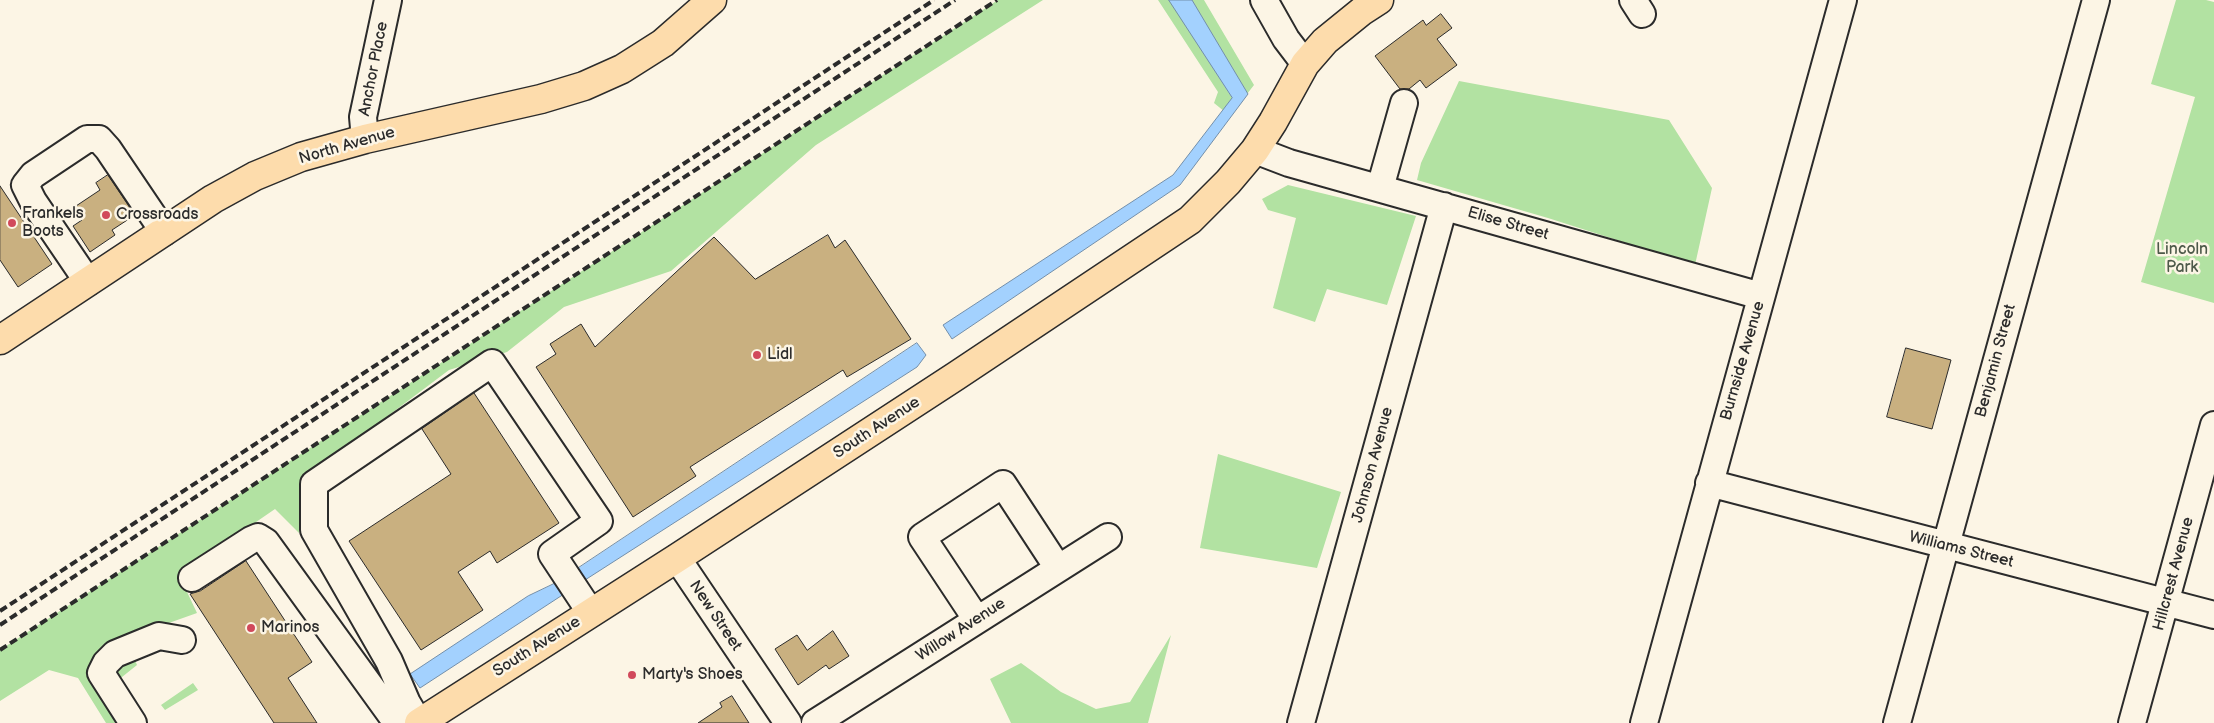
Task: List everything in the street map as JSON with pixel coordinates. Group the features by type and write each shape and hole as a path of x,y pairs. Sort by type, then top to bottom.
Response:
{"main road":[{"name":"North Avenue","path":"2,334 88,282 214,199 255,176 301,157 365,139 542,99 584,86 622,69 663,42 712,0"},
{"name":"South Avenue","path":"419,723 956,376 1190,220 1228,182 1255,150 1273,122 1298,75 1326,41 1362,11 1379,0"}],"street":[{"name":"Anchor Place","path":"365,139 363,117 388,0"},
{"path":"1264,0 1286,39 1298,75"},
{"name":"Burnside Avenue","path":"1644,723 1843,0"},
{"name":"Benjamin Street","path":"1897,723 2096,0"},
{"path":"1380,188 1404,104"},
{"path":"88,282 33,201 25,185 33,175 87,139 99,140 108,149 164,232"},
{"name":"Elise Street","path":"1255,150 1290,163 1761,296"},
{"name":"Johnson Avenue","path":"1302,723 1444,206"},
{"path":"419,723 407,703 389,661 314,530 314,484 492,363 599,521 552,554 591,613"},
{"name":"Hillcrest Avenue","path":"2132,723 2214,425"},
{"name":"Williams Street","path":"1709,483 2214,615"},
{"path":"977,620 922,537 1003,484 1058,568"},
{"name":"Willow Avenue","path":"815,723 1108,536"},
{"path":"192,578 251,540 258,537 266,542 397,723"},
{"name":"New Street","path":"676,558 788,723"},
{"path":"133,723 101,673 106,663 115,654 159,636 182,640"}],"green space":[{"path":"998,0 1043,0 816,145 671,271 564,307 507,352 449,370 304,479 299,533 275,509 179,575 197,613 166,624 95,656 133,723 106,723 78,678 49,670 0,701 0,650"},
{"path":"1158,0 1204,0 1254,85 1230,116 1214,103 1218,92"},
{"name":"Lincoln Park","path":"2176,0 2206,0 2214,2 2214,303 2141,282 2195,97 2151,84"},
{"path":"1459,81 1669,120 1712,188 1695,265 1548,218 1417,180 1421,163"},
{"path":"1288,185 1416,216 1387,305 1327,289 1315,322 1273,308 1296,218 1268,210 1262,199"},
{"path":"1218,454 1341,492 1317,568 1200,548"},
{"path":"1171,635 1148,723 1011,723 990,679 1021,663 1061,692 1096,709 1130,702"},
{"path":"131,651 137,665 112,685 106,666"},
{"path":"193,683 198,690 165,710 161,705"}],"water":[{"path":"1169,0 1192,0 1248,94 1180,185 952,339 943,325 1173,175 1232,98"},
{"path":"917,343 926,355 917,367 585,580 577,569"},
{"path":"556,583 564,594 420,688 410,674 528,596"}],"building":[{"path":"1441,14 1452,28 1437,39 1457,65 1426,88 1420,80 1409,89 1400,89 1375,56 1423,20 1426,25"},
{"name":"Crossroads","path":"108,175 135,215 112,230 115,235 90,252 73,226 82,220 73,208 100,190 96,183"},
{"name":"Frankels Boots","path":"0,186 52,264 18,287 0,260"},
{"name":"Lidl","path":"828,235 835,248 845,240 911,339 847,377 843,370 690,467 696,476 633,517 536,367 556,354 550,344 581,324 595,347 714,237 755,279"},
{"path":"1906,348 1951,360 1932,429 1887,417"},
{"path":"474,393 559,523 497,563 490,551 458,572 483,610 421,650 349,541 451,474 422,429"},
{"name":"Marinos","path":"246,561 312,662 288,678 317,723 274,723 190,594 200,591"},
{"path":"833,631 849,656 829,669 826,665 798,685 775,649 797,635 807,650"},
{"path":"732,696 749,723 698,723 722,707 720,703"}],"railway":[{"path":"0,611 934,0"},
{"path":"0,625 955,0"},
{"path":"0,650 997,0"}],"place":[{"name":"Crossroads","path":"106,215"},
{"name":"Frankels Boots","path":"12,223"},
{"name":"Lidl","path":"757,355"},
{"name":"Marinos","path":"251,628"},
{"name":"Marty's Shoes","path":"632,675"}]}
